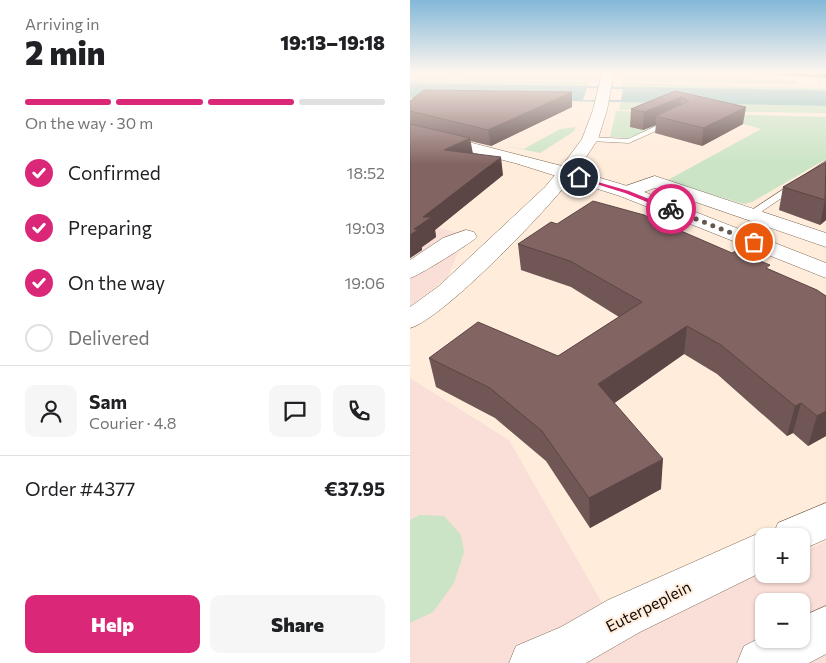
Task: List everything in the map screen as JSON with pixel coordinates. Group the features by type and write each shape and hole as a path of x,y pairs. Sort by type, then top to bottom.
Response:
{"street":[{"path":"410,320 448,291 552,191 590,139 600,103"},
{"path":"410,132 521,159 627,192 826,271"},
{"path":"627,192 655,182 826,240"},
{"path":"410,271 451,243 466,237"},
{"path":"809,528 826,520"},
{"name":"Euterpeplein","path":"533,663 581,653 624,616 755,554"},
{"path":"761,663 826,629"}],"lane":[{"path":"590,139 629,141 682,118"},
{"path":"751,214 826,164"}],"shaded area":[{"path":"410,222 466,234 447,278 410,306"},
{"path":"410,378 509,440 622,638 755,575 755,583 810,583 810,549 826,541 826,663 410,663"}],"green space":[{"path":"621,103 826,106 826,113 619,110"},
{"path":"616,111 826,117 826,159 752,202 744,204 666,181 761,129 719,117 657,126 630,138 610,137"},
{"path":"576,127 573,132 540,153 505,146 524,149 560,129"},
{"path":"420,515 444,516 461,535 464,552 454,583 433,612 410,623 410,520"}],"water":[{"path":"667,103 826,103 826,106"}],"building":[{"path":"410,103 548,103 488,130 410,111"},
{"path":"646,103 666,103 644,112 631,109"},
{"path":"685,103 728,103 746,107 703,128 656,116"},
{"path":"410,124 470,138 444,150 501,157 423,217 432,217 414,229 418,230 410,235"},
{"path":"826,162 825,200 783,187"},
{"path":"593,201 644,215 732,253 736,251 770,265 766,268 817,290 826,296 826,411 817,416 801,403 795,406 721,345 687,326 598,384 663,459 589,498 542,431 490,388 429,358 478,322 558,356 642,302 570,261 518,244 551,222 557,224"}],"way so far":[{"path":"671,209 754,242"}],"route":[{"path":"579,177 627,192 671,209"}]}
